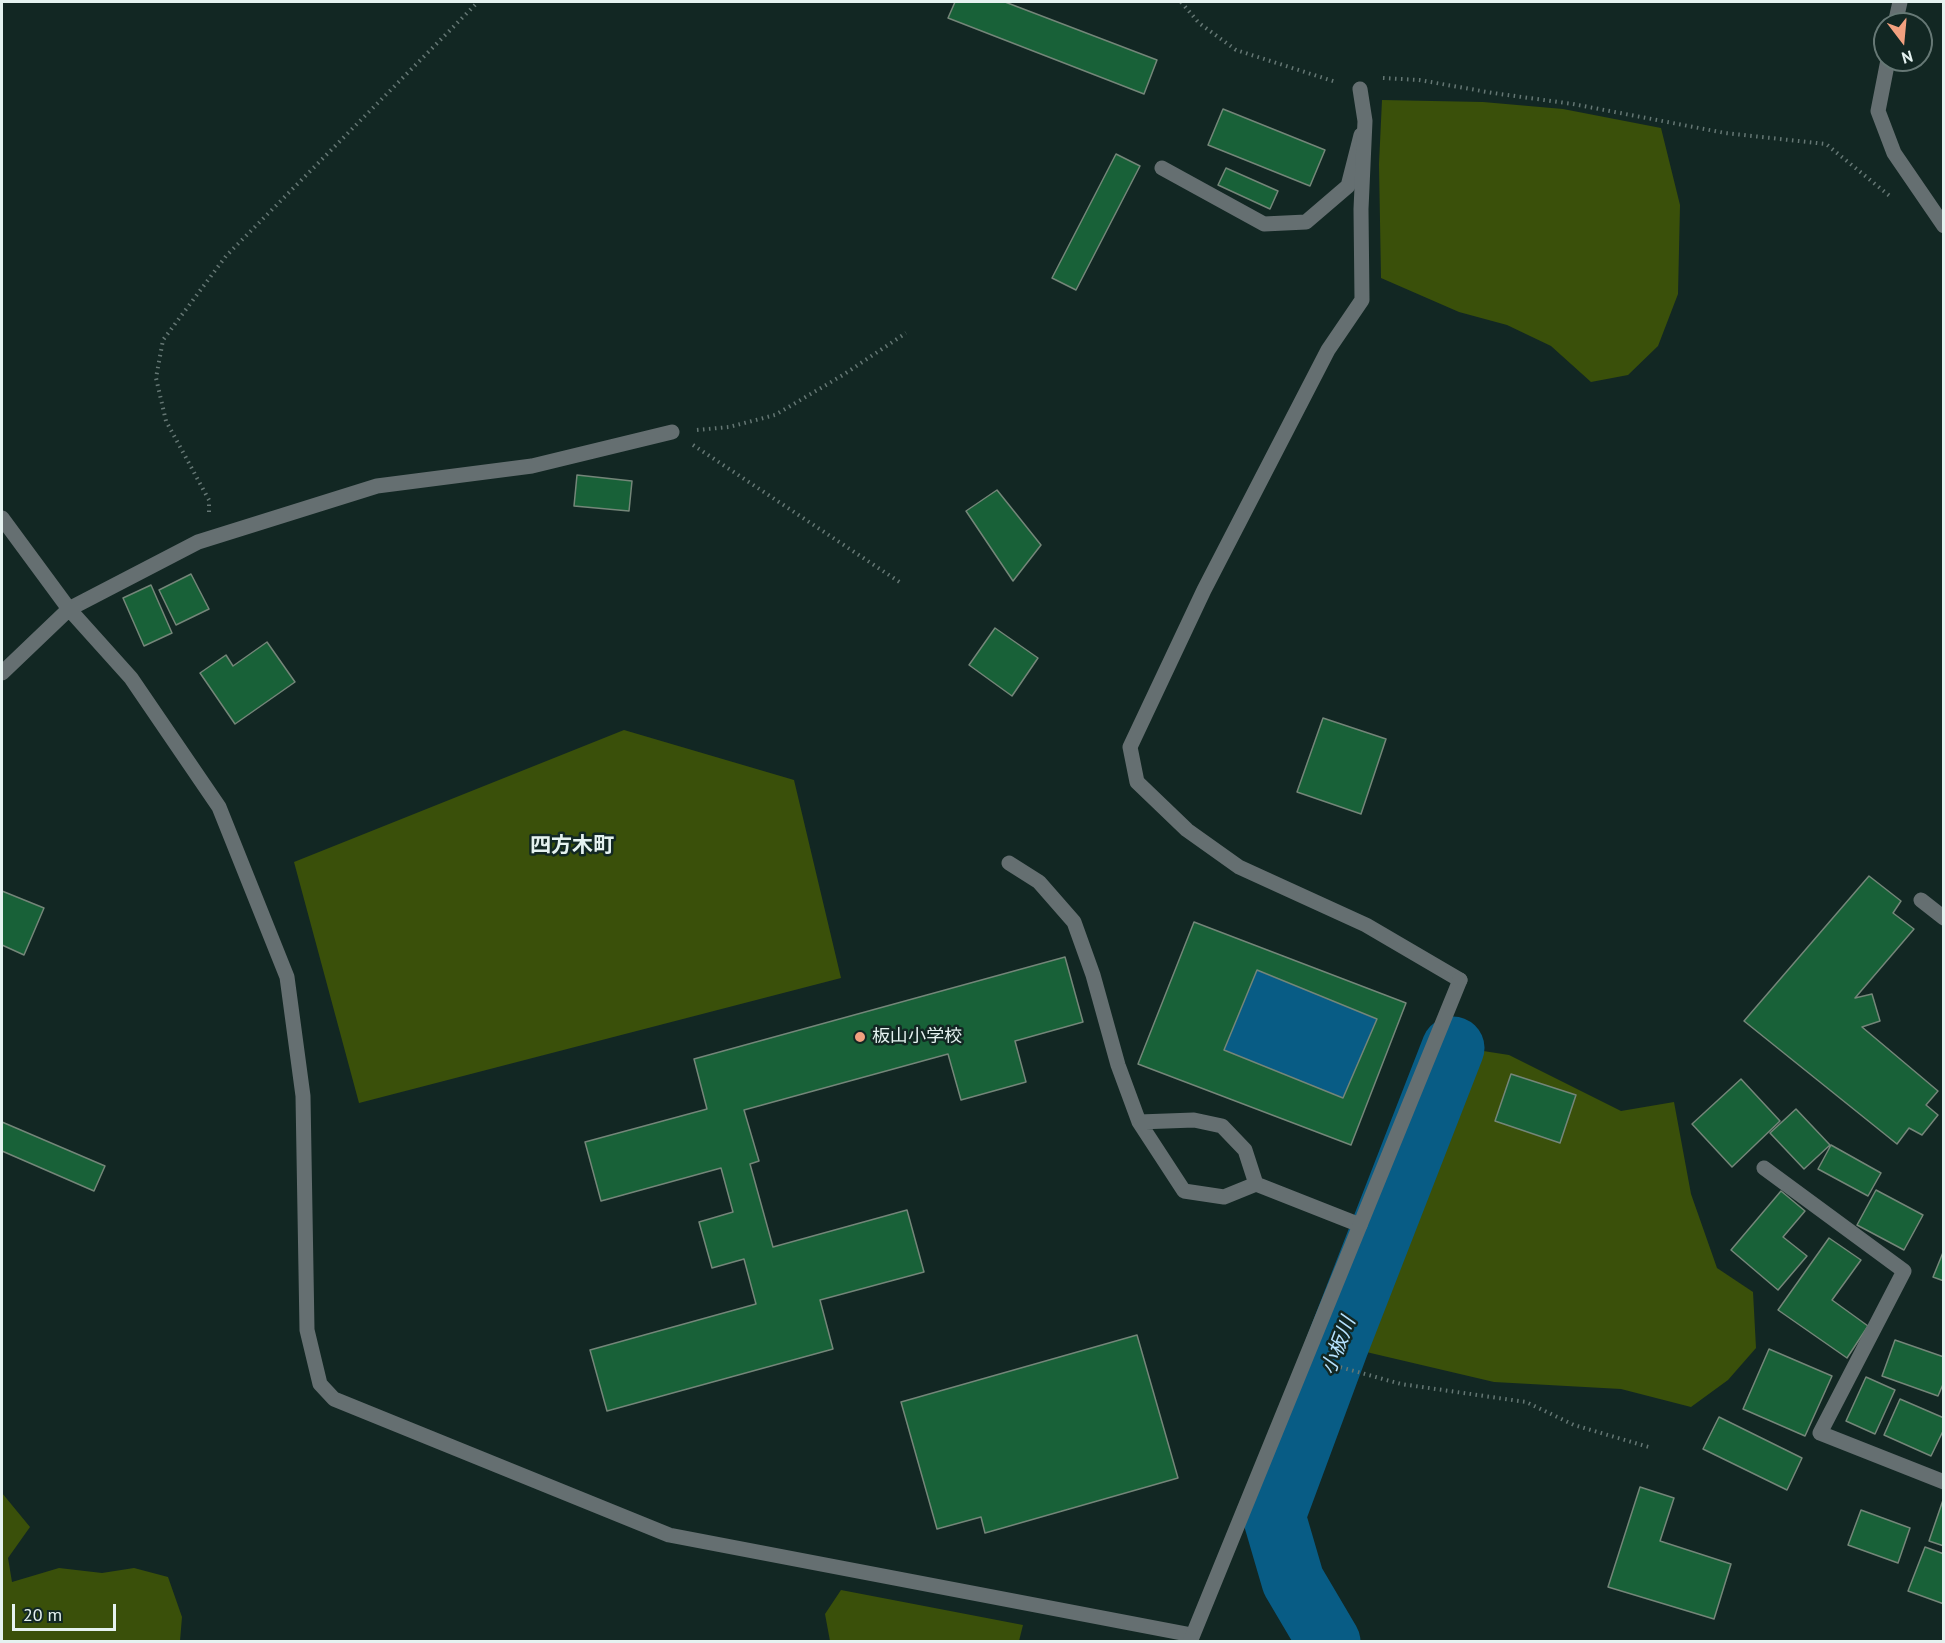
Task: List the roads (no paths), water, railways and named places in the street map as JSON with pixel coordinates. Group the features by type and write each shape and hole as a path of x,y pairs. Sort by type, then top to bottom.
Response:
{"street":[{"path":"1886,72 1878,111 1894,153 1944,226"},
{"path":"2,518 69,609 131,678 219,807 287,977 303,1096 307,1330 320,1384 334,1400 669,1535 1191,1638 1460,980 1366,925 1239,867 1186,830 1137,782 1131,747 1204,590 1317,371 1328,350 1362,300 1361,209 1365,121 1360,89"},
{"path":"1162,168 1264,224 1306,222 1348,186 1365,121"},
{"path":"2,673 69,609 198,542 377,486 532,466 672,432"},
{"path":"1009,863 1039,882 1074,922 1093,975 1118,1065 1139,1122 1184,1191 1224,1197 1256,1184 1360,1225"},
{"path":"1921,900 1944,918"},
{"path":"1139,1122 1194,1120 1222,1126 1245,1150 1256,1184"},
{"path":"1764,1168 1904,1271 1820,1433 1944,1482"}],"water":[{"path":"1257,970 1377,1019 1343,1098 1224,1050"}],"waterway":[{"name":"小板川","path":"1329,1642 1293,1581 1274,1516 1337,1346 1453,1048"}],"place":[{"name":"板山小学校","path":"860,1037"}],"district":[{"name":"四方木町","path":"572,846"}]}
